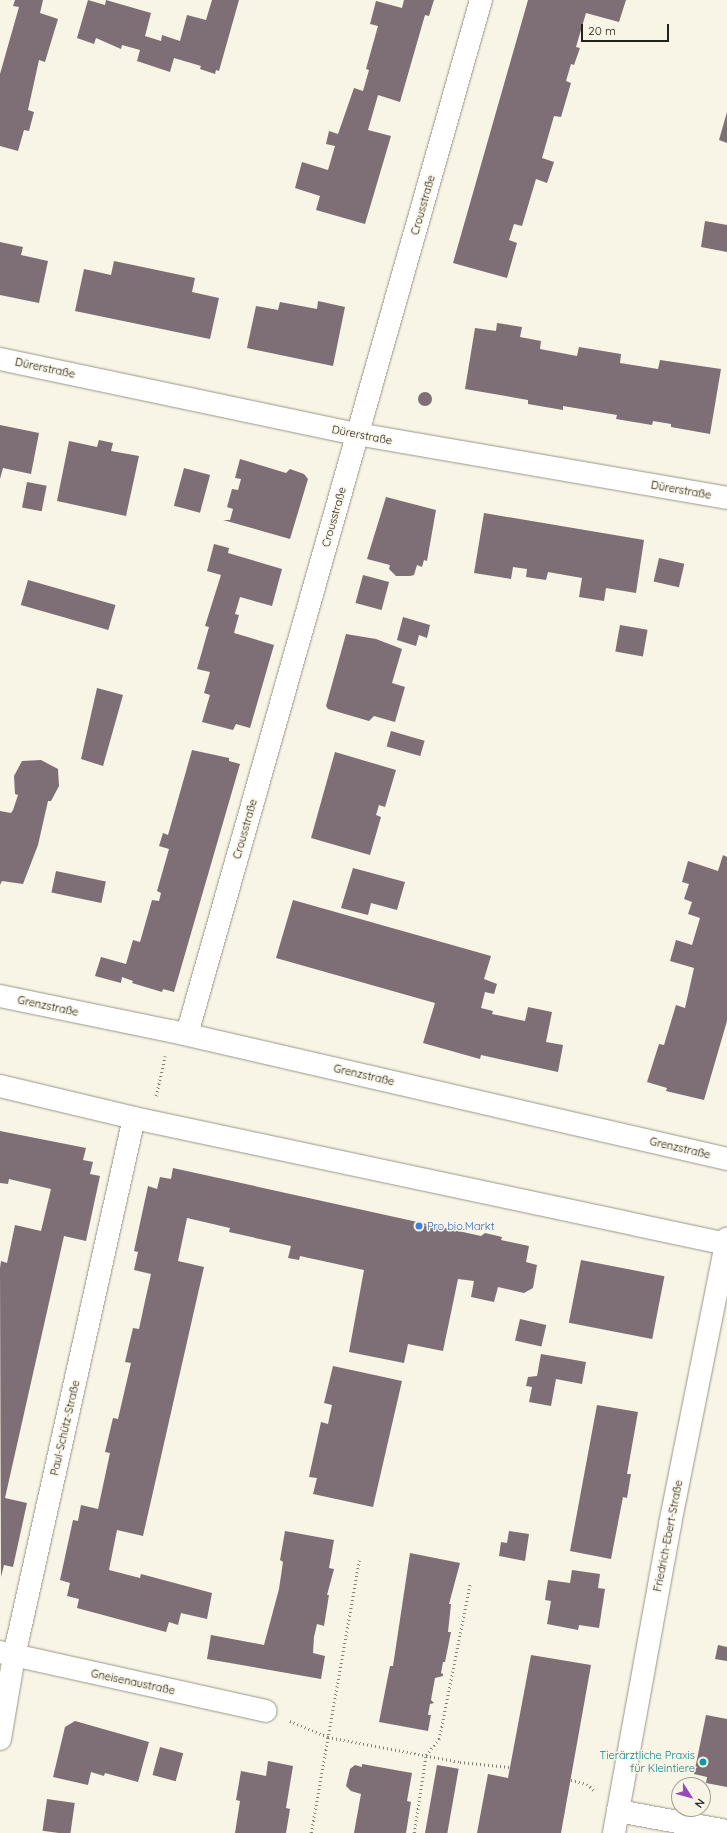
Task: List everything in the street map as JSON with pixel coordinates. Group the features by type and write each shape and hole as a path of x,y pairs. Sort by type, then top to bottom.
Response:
{"street":[{"name":"Crousstraße","path":"179,1033 357,434 481,0"},
{"name":"Dürerstraße","path":"0,358 357,434 727,498"},
{"name":"Grenzstraße","path":"0,996 179,1033 727,1159"},
{"path":"0,1086 134,1118 727,1242"},
{"name":"Paul-Schütz-Straße","path":"0,1739 7,1654 134,1118"},
{"name":"Friedrich-Ebert-Straße","path":"614,1833 669,1532 727,1242"},
{"name":"Gneisenaustraße","path":"7,1654 266,1711"},
{"path":"618,1811 727,1831"}],"path":[{"path":"134,1118 154,1103 179,1033"},
{"path":"311,1833 359,1560"},
{"path":"414,1833 426,1755 439,1739 470,1584"},
{"path":"266,1711 328,1737 460,1762 510,1768"}],"building":[{"path":"15,0 43,0 40,13 58,19 45,62 39,60 28,110 34,112 29,131 24,130 18,151 0,146 0,74 19,7 13,6"},
{"path":"88,0 105,5 106,0 151,13 145,36 161,41 162,35 180,41 187,15 206,20 212,0 239,0 219,71 216,70 215,74 200,69 201,66 174,58 170,72 137,61 140,50 122,45 121,49 96,38 94,44 77,38"},
{"path":"404,0 434,0 429,16 425,15 400,102 378,95 368,130 391,136 365,224 316,210 320,196 295,188 302,162 328,170 335,146 326,144 329,131 338,134 354,88 363,91 369,70 366,69 378,26 370,24 376,1 402,8"},
{"path":"528,0 626,0 619,22 586,13 576,47 580,48 574,65 571,64 566,81 571,83 561,117 554,116 542,158 554,162 547,183 536,179 522,226 514,224 509,240 517,243 507,278 453,263"},
{"path":"727,112 727,143 719,140"},
{"path":"705,221 727,225 727,252 701,247"},
{"path":"0,242 23,247 21,255 48,261 39,303 0,295"},
{"path":"114,261 195,278 192,292 219,298 210,339 75,311 84,269 111,275"},
{"path":"318,301 345,307 333,366 247,348 256,306 278,310 280,302 317,309"},
{"path":"497,323 522,327 520,337 541,341 540,349 577,356 579,347 621,354 620,363 658,369 660,360 721,369 710,434 671,427 671,424 653,421 652,425 616,419 617,415 563,406 563,410 528,404 528,400 465,389 475,328 496,331"},
{"path":"422,392 428,392 432,396 432,402 428,406 422,406 418,402 418,396"},
{"path":"0,425 39,433 31,474 3,468 0,479"},
{"path":"99,440 113,443 111,451 139,456 126,516 57,501 69,441 97,447"},
{"path":"240,459 286,473 290,469 304,474 308,479 290,539 223,520 230,520 233,509 227,507 232,489 238,490 241,479 235,478"},
{"path":"184,468 210,475 200,513 174,506"},
{"path":"27,482 47,486 42,511 22,508"},
{"path":"386,497 436,510 427,561 424,560 422,567 417,565 414,575 396,576 389,569 390,565 367,559"},
{"path":"484,513 644,540 636,593 606,588 604,601 579,597 582,578 548,572 546,580 526,577 527,569 513,567 511,579 474,573"},
{"path":"214,544 229,548 228,553 282,569 272,606 240,597 235,614 239,615 234,633 274,645 250,728 236,724 233,730 202,722 210,695 204,693 210,672 197,669 209,627 205,626 221,575 207,571"},
{"path":"659,558 684,564 679,587 654,581"},
{"path":"363,575 389,582 382,610 355,603"},
{"path":"28,580 115,605 108,630 21,605"},
{"path":"403,617 430,625 427,638 419,635 416,646 397,640"},
{"path":"620,625 648,630 643,656 615,652"},
{"path":"346,634 376,639 402,649 392,683 405,687 395,722 374,716 369,721 328,709 326,706"},
{"path":"97,688 123,695 103,766 81,759"},
{"path":"391,731 425,741 420,756 387,746"},
{"path":"192,750 229,758 229,761 240,764 174,992 163,989 162,992 132,983 133,981 122,977 121,983 95,976 101,957 126,964 133,940 140,942 152,900 159,901 161,893 157,891 169,849 159,846 163,833 168,835"},
{"path":"335,752 396,770 385,807 379,805 376,815 381,817 370,855 311,838"},
{"path":"41,760 58,769 59,786 51,801 48,801 38,845 23,884 2,881 0,885 0,811 11,813 13,810 18,795 15,794 14,776 22,761"},
{"path":"723,855 727,857 727,1021 704,1100 666,1091 667,1088 647,1082 659,1044 664,1045 676,1005 685,1008 694,968 670,961 676,940 692,945 700,918 688,914 692,902 684,899 689,884 682,882 688,861 718,871"},
{"path":"353,868 405,882 397,910 371,903 368,915 341,908"},
{"path":"56,871 106,882 101,903 51,893"},
{"path":"293,900 491,956 484,979 497,984 494,994 485,992 481,1008 493,1011 492,1014 525,1021 528,1007 552,1012 546,1042 563,1045 558,1072 481,1055 480,1059 423,1043 435,1003 276,958"},
{"path":"0,1131 86,1148 83,1160 93,1162 90,1174 100,1176 86,1241 64,1236 5,1498 27,1503 13,1567 4,1565 1,1577 0,1268 1,1261 7,1263 15,1225 41,1231 51,1189 9,1179 8,1184 0,1183"},
{"path":"173,1168 481,1236 485,1233 502,1237 501,1240 529,1246 526,1262 537,1265 533,1288 524,1293 498,1287 494,1302 471,1297 474,1281 458,1279 443,1351 408,1344 404,1363 349,1352 364,1270 300,1256 299,1260 288,1258 291,1246 229,1232 230,1228 187,1218 178,1261 204,1267 143,1536 117,1530 109,1570 140,1578 141,1574 212,1593 207,1619 181,1613 178,1625 169,1622 166,1632 77,1608 79,1599 67,1596 70,1583 60,1580 73,1520 78,1521 81,1505 98,1509 110,1453 105,1452 113,1418 118,1419 131,1363 125,1362 133,1328 139,1329 151,1274 134,1270 138,1252 134,1251 148,1186 157,1189 160,1177 171,1179"},
{"path":"581,1260 664,1276 652,1339 569,1323"},
{"path":"520,1319 546,1325 541,1347 515,1340"},
{"path":"541,1354 586,1362 582,1384 556,1379 551,1406 529,1402 532,1387 526,1386 528,1377 537,1376"},
{"path":"333,1366 402,1381 373,1507 313,1494 317,1478 309,1477 321,1422 328,1424 332,1405 324,1403"},
{"path":"597,1405 638,1412 627,1474 631,1474 627,1498 623,1497 611,1559 570,1551"},
{"path":"285,1531 334,1540 329,1568 334,1569 327,1595 329,1595 324,1626 317,1624 314,1637 313,1653 325,1656 321,1679 207,1659 211,1635 264,1645 279,1589 283,1562 280,1560"},
{"path":"509,1531 529,1534 525,1561 499,1556 501,1542 507,1543"},
{"path":"410,1553 460,1563 449,1604 451,1604 448,1632 451,1632 445,1662 443,1662 441,1673 443,1676 435,1678 431,1700 434,1703 430,1704 428,1715 431,1715 428,1731 379,1722 390,1666 393,1666"},
{"path":"572,1570 600,1574 598,1588 605,1589 599,1628 579,1625 578,1630 547,1624 551,1601 545,1600 548,1580 570,1583"},
{"path":"718,1645 727,1647 727,1661 715,1659"},
{"path":"531,1655 591,1665 561,1833 477,1833 488,1774 508,1778"},
{"path":"706,1715 727,1719 727,1787 711,1784 711,1777 694,1774"},
{"path":"75,1721 149,1742 138,1782 105,1773 104,1776 91,1772 88,1785 53,1777 65,1727"},
{"path":"160,1747 183,1753 176,1781 152,1775"},
{"path":"268,1761 293,1766 286,1808 290,1809 286,1833 235,1833 240,1801 236,1800 241,1771 266,1776"},
{"path":"362,1764 412,1773 407,1801 411,1802 406,1833 354,1833 361,1794 351,1791 346,1786 350,1769 355,1765 362,1767"},
{"path":"437,1765 459,1769 447,1833 425,1833"},
{"path":"47,1799 75,1803 70,1833 43,1831"}],"place":[{"name":"Pro bio.Markt","path":"419,1226"},
{"name":"Tierärztliche Praxis für Kleintiere","path":"703,1762"}]}
